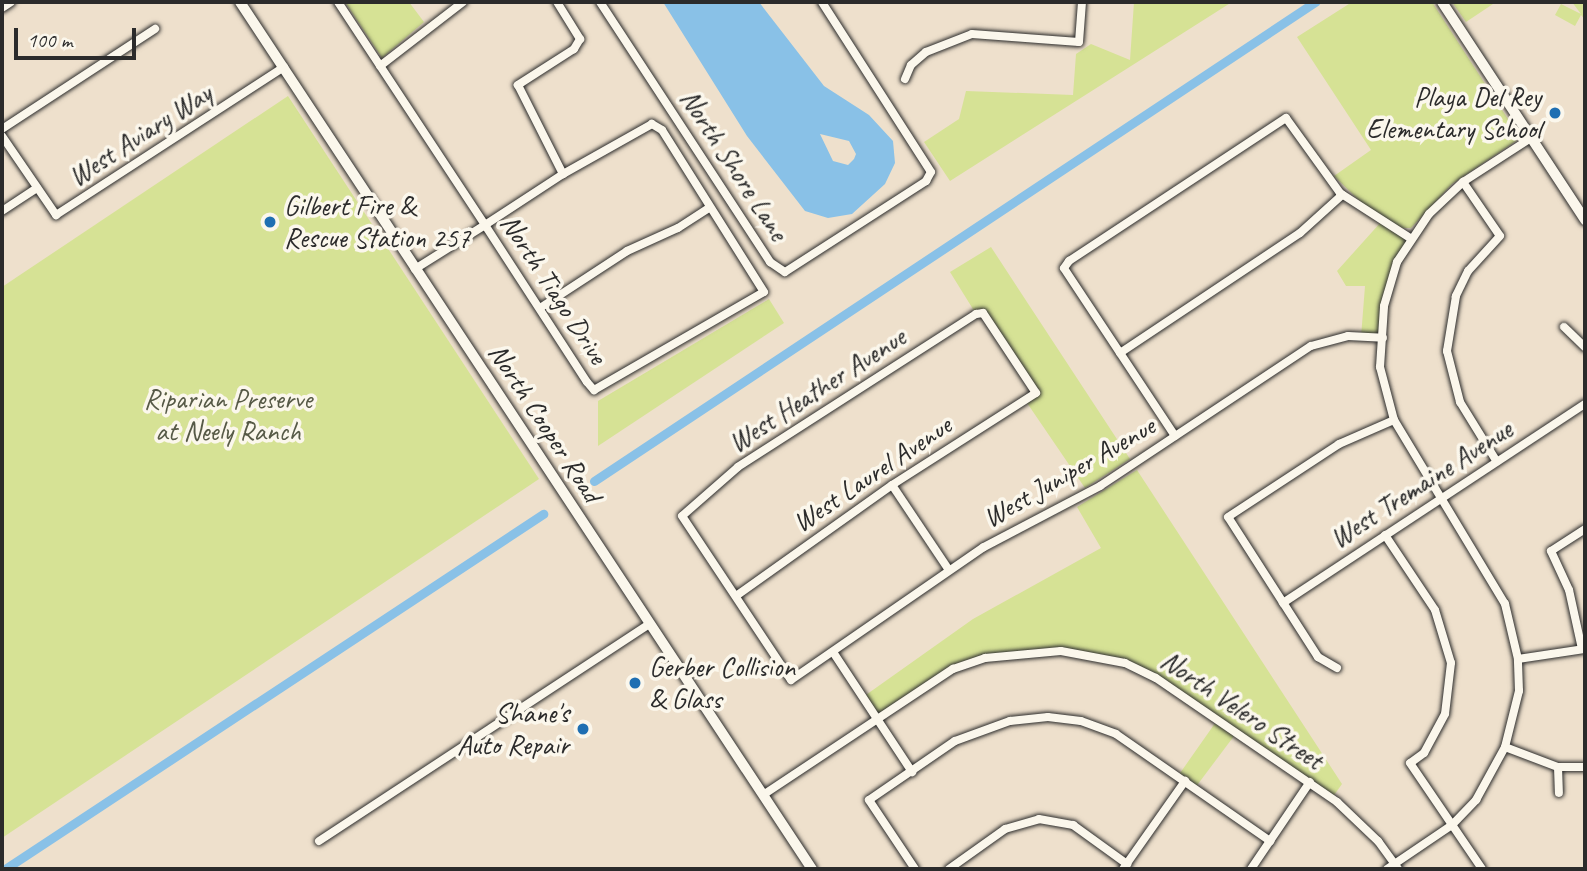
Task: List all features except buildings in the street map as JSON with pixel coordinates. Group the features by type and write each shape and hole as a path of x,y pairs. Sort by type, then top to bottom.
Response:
{"main road":[{"name":"North Cooper Road","path":"240,2 812,869"},
{"path":"1442,2 1585,220"}],"street":[{"path":"2,8 11,2"},
{"name":"North Tiago Drive","path":"338,2 594,390 764,292 710,207"},
{"path":"380,66 463,2"},
{"path":"557,2 580,39 574,49 517,85 563,174"},
{"name":"North Shore Lane","path":"600,2 775,268 785,272 926,181 930,167 822,2"},
{"path":"905,79 911,65 926,52 972,34 1079,42 1082,2"},
{"path":"2,129 155,29"},
{"name":"West Aviary Way","path":"2,211 37,188 56,215 284,68"},
{"path":"1175,436 1064,268 1286,118 1342,195 1410,238"},
{"path":"415,269 563,174 652,124 662,130 710,207 678,228 627,251 540,308"},
{"path":"2,135 37,188"},
{"path":"1393,867 1452,825 1476,800 1505,747 1518,691 1518,659 1505,604 1394,420 1380,367 1389,285 1410,238 1463,182 1531,138"},
{"path":"1463,182 1500,236 1484,250 1462,284 1448,327 1447,351 1460,402 1497,463"},
{"path":"1120,353 1308,227 1342,195"},
{"name":"West Heather Avenue","path":"736,596 682,516 738,467 984,313 1036,393"},
{"path":"1564,327 1585,347"},
{"name":"West Juniper Avenue","path":"736,596 791,680 949,570 1091,492 1322,340 1383,338"},
{"name":"West Laurel Avenue","path":"736,596 892,485 1036,393"},
{"name":"West Tremaine Avenue","path":"1283,603 1585,404"},
{"path":"1337,668 1318,656 1228,517 1339,444 1394,420"},
{"path":"892,485 949,570"},
{"path":"1518,659 1583,649 1569,590 1551,551 1585,529"},
{"path":"1385,535 1435,610 1451,663 1445,714 1424,753 1410,764 1482,869"},
{"path":"319,841 649,624"},
{"path":"833,652 912,772"},
{"name":"North Velero Street","path":"763,795 925,685 985,658 1029,652 1094,655 1156,678 1310,782 1358,819 1393,867"},
{"path":"915,869 869,800 955,741 984,728 1048,717 1081,721 1116,734 1270,841"},
{"path":"1505,747 1558,767 1585,767"},
{"path":"1558,767 1559,793"},
{"path":"949,869 1005,829 1039,819 1073,825 1125,867 1185,781"},
{"path":"1251,869 1310,782"}],"green space":[{"path":"345,2 409,2 424,22 382,58"},
{"path":"1134,2 1232,2 950,181 924,142 959,119 966,91 1073,95 1076,54 1091,44 1130,60"},
{"path":"1352,2 1432,2 1517,133 1516,141 1452,184 1411,228 1401,228 1366,207 1334,176 1371,150 1297,37"},
{"path":"1452,2 1496,2 1466,22"},
{"path":"1572,2 1585,2 1585,20 1581,15 1575,26 1555,15 1561,4 1581,14"},
{"name":"Riparian Preserve at Neely Ranch","path":"288,96 539,479 2,838 2,287"},
{"path":"1381,222 1410,238 1384,306 1383,338 1361,337 1365,286 1346,286 1337,271"},
{"path":"991,247 1130,459 1085,488 1025,400 1035,393 984,313 976,314 950,272"},
{"path":"769,299 784,323 598,446 598,401"},
{"path":"1137,470 1342,784 1332,798 1237,732 1195,788 1178,776 1218,719 1125,663 1061,651 987,657 953,670 877,718 863,697 973,619 1101,548 1077,507"}],"water":[{"path":"663,2 759,2 824,86 869,115 893,141 895,163 885,184 852,214 828,218 805,211 747,136","holes":["820,134 849,141 856,154 848,165 833,161"]}],"waterway":[{"path":"594,481 1315,2"},
{"path":"5,869 543,514"}],"place":[{"name":"Playa Del Rey Elementary School","path":"1555,113"},
{"name":"Gilbert Fire & Rescue Station 257","path":"270,222"},
{"name":"Gerber Collision & Glass","path":"635,683"},
{"name":"Shane's Auto Repair","path":"583,729"}]}
